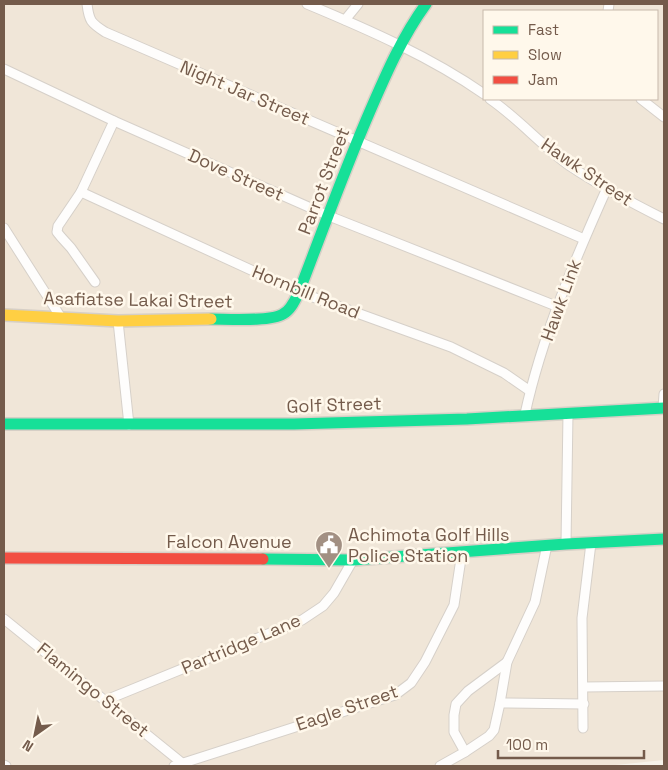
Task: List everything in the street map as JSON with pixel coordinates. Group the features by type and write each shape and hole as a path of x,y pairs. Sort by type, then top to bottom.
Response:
{"street":[{"name":"Night Jar Street","path":"88,4 89,19 94,25 105,32 584,239"},
{"path":"307,4 399,46 464,80 483,93"},
{"path":"345,20 358,4"},
{"name":"Parrot Street","path":"272,318 281,317 286,313 299,292 357,141 407,30 426,4"},
{"name":"Dove Street","path":"4,69 114,121 328,216 556,306"},
{"name":"Hawk Street","path":"491,100 542,144 570,165 606,188 664,219"},
{"path":"642,100 664,117"},
{"path":"95,282 57,232 58,226 81,192 114,121"},
{"name":"Hawk Link","path":"525,414 530,391 556,306 606,188"},
{"name":"Hornbill Road","path":"81,192 299,292 451,347 504,373 530,391"},
{"path":"4,228 60,316"},
{"name":"Asafiatse Lakai Street","path":"4,314 118,320 272,318"},
{"path":"118,320 129,425"},
{"path":"663,408 664,394"},
{"name":"Golf Street","path":"4,424 294,424 467,419 525,414 568,414 663,408"},
{"path":"566,544 568,414"},
{"name":"Falcon Avenue","path":"4,558 353,560 547,545 664,539"},
{"path":"583,728 582,618 591,543"},
{"path":"440,766 490,736 494,730 508,662 535,602 547,545"},
{"name":"Eagle Street","path":"178,764 395,695 410,683 425,662 454,605 462,552"},
{"name":"Partridge Lane","path":"106,700 302,620 323,606 334,593 353,560"},
{"name":"Flamingo Street","path":"4,619 106,700 178,764"},
{"path":"465,752 454,732 456,704 468,691 508,662"},
{"path":"584,687 664,686"},
{"path":"500,703 584,704"}],"shaded area":[{"path":"4,4 664,4 664,760 606,766 4,766"}],"traffic: fast":[{"path":"211,319 248,320 277,317 288,310 293,304 382,83 402,43 426,4"},
{"path":"4,424 294,424 467,419 664,408"},
{"path":"263,559 353,560 566,544 664,539"}],"traffic: slow":[{"path":"4,315 118,321 211,319"}],"traffic: jam":[{"path":"4,558 263,559"}],"place":[{"name":"Achimota Golf Hills Police Station","path":"329,569"}]}
